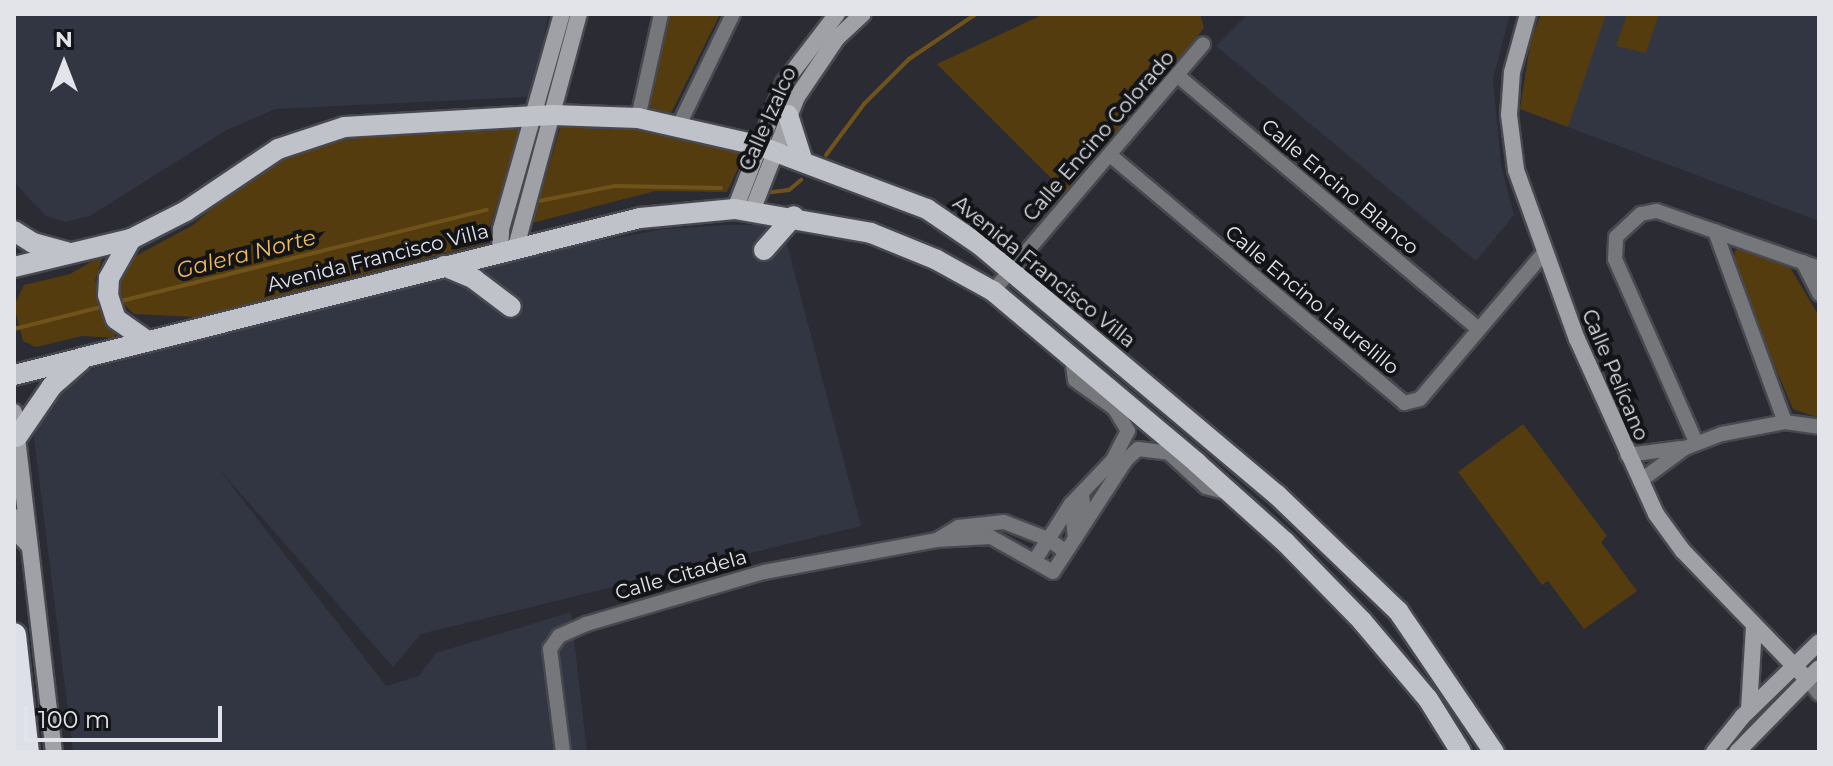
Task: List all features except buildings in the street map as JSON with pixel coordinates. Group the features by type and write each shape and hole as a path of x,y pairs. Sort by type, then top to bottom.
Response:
{"highway":[{"path":"14,635 27,752"}],"main road":[{"path":"508,249 543,116 562,14"},
{"path":"543,116 579,14"},
{"name":"Calle Izalco","path":"744,210 784,83 837,14"},
{"name":"Calle Izalco","path":"765,148 788,115 814,66 863,14"},
{"name":"Calle Pelícano","path":"1528,14 1512,72 1509,115 1516,170 1542,255 1627,455 1683,551 1793,665 1813,673"},
{"path":"788,115 803,162"},
{"name":"Avenida Francisco Villa","path":"14,267 131,239 186,211 253,162 309,136 394,122 543,116 638,118 679,125 765,148 927,209 1010,270 1277,495 1398,611 1494,752"},
{"name":"Avenida Francisco Villa","path":"14,375 640,218 744,210 794,216 871,233 937,260 993,291 1231,494 1362,621 1428,699 1461,752"},
{"path":"764,250 794,216"},
{"path":"14,231 42,246 71,252"},
{"path":"131,239 109,278 110,304 121,325 148,341"},
{"path":"444,266 474,279 511,307"},
{"path":"17,437 52,386 87,356"},
{"path":"14,412 54,752"},
{"path":"14,517 17,533 29,546"},
{"path":"1749,710 1754,625"},
{"path":"1813,673 1738,751 1719,746 1749,710 1819,642"}],"street":[{"path":"638,118 661,14"},
{"path":"679,125 730,16"},
{"name":"Calle Encino Colorado","path":"993,291 1203,44"},
{"name":"Calle Encino Blanco","path":"1178,76 1477,328"},
{"name":"Calle Encino Laurelillo","path":"1110,155 1404,403 1420,399 1477,328 1542,255"},
{"path":"1690,445 1613,247 1620,233 1648,211 1666,212 1819,268"},
{"path":"1715,231 1785,422"},
{"path":"1803,262 1819,294"},
{"path":"1035,560 1082,492 1113,460 1128,431 1114,408 1075,380 1072,358"},
{"path":"1627,455 1690,445 1785,422 1819,427"},
{"path":"1640,481 1690,445"},
{"path":"936,540 991,537 1053,572 1126,460 1138,449 1169,453 1206,487 1231,494"},
{"path":"1075,538 1073,518 1083,504 1082,492"},
{"path":"936,540 958,527 1004,522 1048,539 1066,552"},
{"name":"Calle Citadela","path":"563,752 550,649 559,636 764,572 936,540"},
{"name":"Calle Pelícano","path":"1813,673 1819,694"}],"shaded area":[{"path":"14,14 548,14 536,84 527,97 275,109 225,131 90,216 66,222 46,216 14,182"},
{"path":"669,14 720,14 671,113 651,109 649,97"},
{"path":"1044,14 1200,14 1204,28 1067,194 937,64"},
{"path":"1248,14 1510,14 1493,79 1501,165 1514,215 1476,261 1216,46"},
{"path":"1541,14 1819,14 1819,221 1520,109 1531,39"},
{"path":"1541,14 1606,14 1568,127 1520,109 1531,39"},
{"path":"1627,14 1659,14 1646,53 1616,46"},
{"path":"561,125 641,128 746,151 727,192 655,191 532,223"},
{"path":"521,126 485,243 196,317 134,314 115,296 119,274 134,257 193,225 248,177 291,155 351,138"},
{"path":"782,225 861,526 421,634 393,667 219,469 386,686 419,676 436,653 571,612 587,752 73,752 33,430 57,392 91,369 533,254 663,229"},
{"path":"1745,248 1788,264 1819,316 1819,418 1793,409 1733,268 1735,250"},
{"path":"103,255 95,281 116,338 82,336 36,347 23,341 14,306 24,285 70,274"},
{"path":"1523,424 1607,536 1601,542 1637,591 1584,629 1548,581 1542,585 1458,472"}],"waterway":[{"name":"Galera Norte","path":"826,155 864,104 909,59 976,14"},
{"name":"Galera Norte","path":"764,193 789,190 801,180"},
{"name":"Galera Norte","path":"534,202 615,186 721,188"},
{"name":"Galera Norte","path":"117,302 487,210"},
{"name":"Galera Norte","path":"14,329 105,306"}]}
